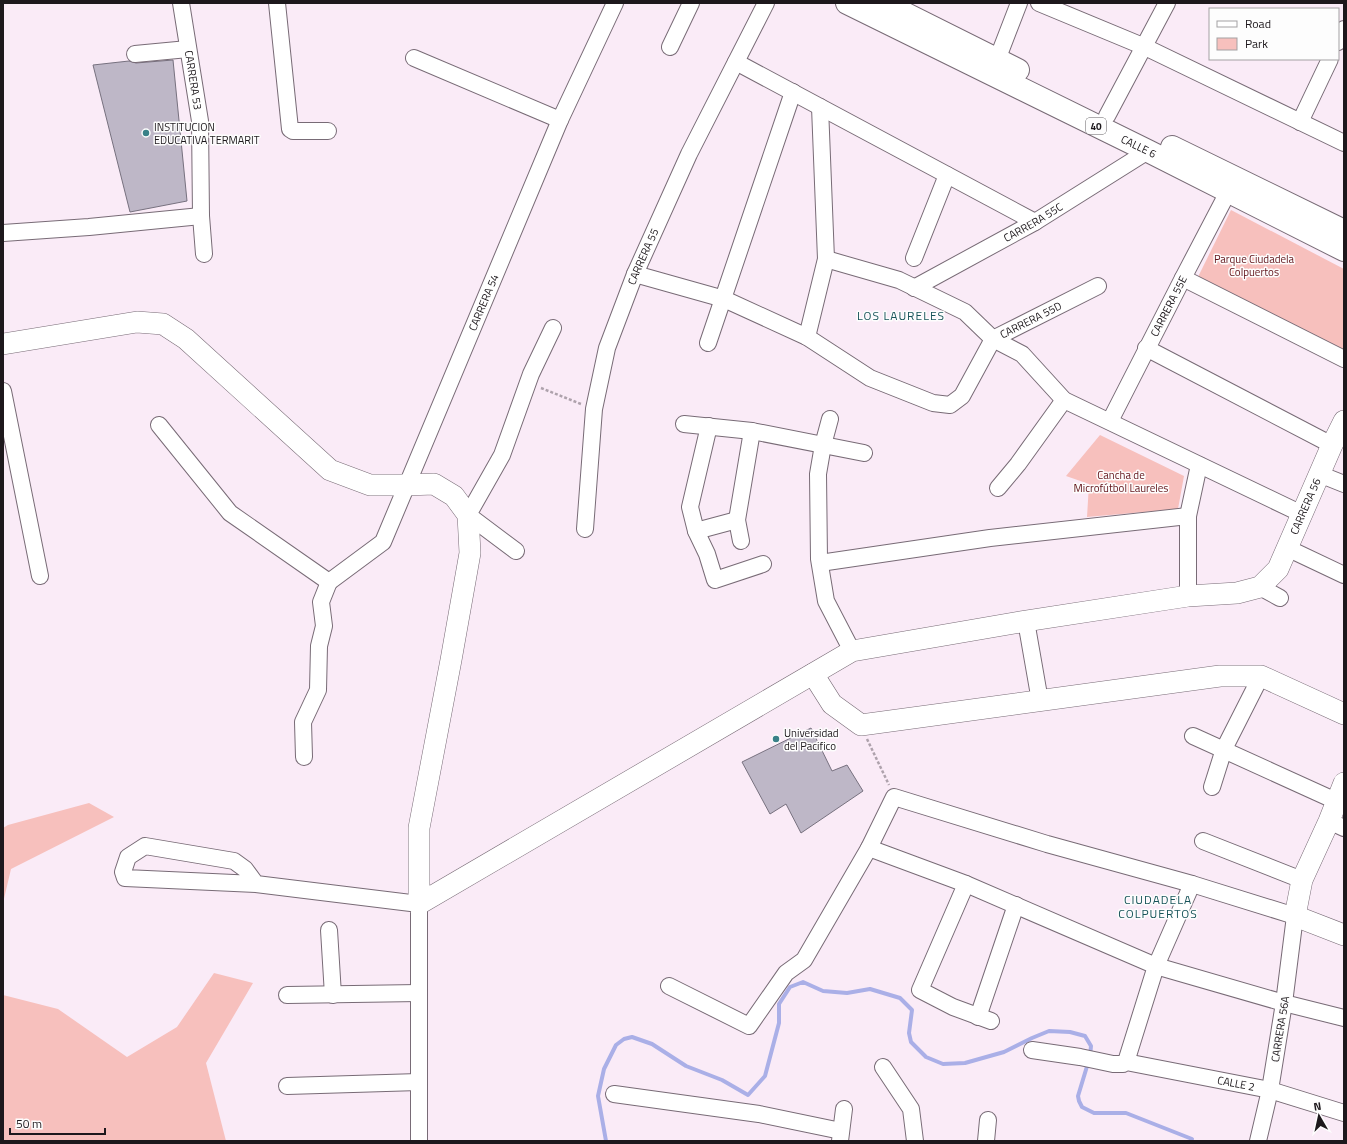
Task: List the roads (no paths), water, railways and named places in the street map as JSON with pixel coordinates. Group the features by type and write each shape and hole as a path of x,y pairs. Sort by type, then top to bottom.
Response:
{"highway":[{"name":"CALLE 6","path":"847,3 1148,151 1344,250"},
{"name":"CALLE 6","path":"884,3 1107,116 1344,231"}],"main road":[{"path":"3,344 137,322 163,324 186,339 330,470 370,485 406,486 434,484 454,496 468,515 470,553 452,660 419,828 420,904 852,651 1026,621 1188,596 1237,593 1260,587"},
{"name":"CARRERA 56","path":"1260,587 1278,569 1319,474 1344,421"},
{"path":"813,674 832,704 861,725 1220,676 1262,676 1344,714"},
{"path":"1340,792 1336,825 1302,880 1295,916 1344,935"}],"street":[{"name":"CARRERA 53","path":"180,3 200,121 201,216 204,254"},
{"path":"277,3 290,130 328,131"},
{"name":"CARRERA 54","path":"329,582 383,542 560,120 615,3"},
{"path":"670,47 691,3"},
{"name":"CARRERA 55","path":"585,529 594,409 607,348 635,274 689,154 766,3"},
{"path":"997,60 1019,3"},
{"path":"1039,3 1145,46 1344,143"},
{"path":"1107,116 1167,3"},
{"path":"1339,40 1344,29"},
{"path":"135,54 188,49"},
{"path":"414,58 560,120"},
{"path":"1300,122 1330,60"},
{"path":"736,62 1035,222"},
{"path":"708,343 793,92"},
{"path":"635,274 724,299 807,337 826,259 820,107"},
{"name":"CARRERA 55C","path":"914,288 1035,222 1148,151"},
{"path":"914,258 947,175"},
{"name":"CARRERA 55E","path":"1110,421 1146,348 1228,192"},
{"path":"3,233 89,227 201,216"},
{"path":"826,259 899,280 965,312 993,339 1022,354 1064,400 1302,514"},
{"path":"1183,278 1344,359"},
{"name":"CARRERA 55D","path":"807,337 870,378 933,403 950,405 962,396 993,339 1098,286"},
{"path":"516,551 468,515 502,455 528,384 553,328"},
{"path":"1146,348 1332,445"},
{"path":"3,391 40,576"},
{"path":"998,488 1064,400"},
{"path":"830,419 823,445 818,474 820,564 826,601 852,651"},
{"path":"684,424 752,431 864,453"},
{"path":"159,425 230,513 329,582 322,602 324,626 319,646 318,690 303,722 304,757"},
{"path":"709,426 690,507 696,531 707,554 715,580 763,564"},
{"path":"741,542 737,520 752,431"},
{"path":"1188,596 1188,516 1199,465"},
{"path":"1319,474 1344,484"},
{"path":"820,564 990,538 1188,516"},
{"path":"696,531 737,520"},
{"path":"1287,548 1344,575"},
{"path":"1260,587 1280,598"},
{"path":"1026,621 1040,701"},
{"path":"1212,787 1224,749 1262,676"},
{"path":"1193,736 1340,792"},
{"path":"669,986 749,1026 786,973 804,960 869,848 894,797 1047,844 1192,884 1295,916"},
{"path":"1203,841 1302,880"},
{"path":"256,884 245,869 234,861 145,846 128,857 123,872 125,878 256,884 420,904 419,1141"},
{"path":"869,848 966,884 1156,966 1284,1003 1344,1018"},
{"path":"966,884 920,990 953,1008 984,1019 1016,905"},
{"path":"1126,1062 1156,966 1192,884"},
{"name":"CARRERA 56A","path":"1258,1141 1270,1090 1284,1003 1295,916"},
{"path":"329,930 334,995"},
{"path":"287,995 419,993"},
{"name":"CALLE 2","path":"1032,1050 1118,1064 1123,1064 1126,1062 1270,1090 1344,1114"},
{"path":"883,1067 911,1109 915,1141"},
{"path":"287,1086 419,1082"},
{"path":"614,1094 759,1114 840,1136 844,1109"},
{"path":"986,1141 988,1120"}],"waterway":[{"path":"606,1141 598,1096 604,1069 616,1045 624,1039 632,1037 652,1044 686,1066 722,1080 748,1095 765,1076 779,1023 779,1004 790,987 803,982 823,991 847,993 870,989 900,998 912,1010 909,1033 911,1042 926,1057 943,1064 965,1063 1004,1052 1049,1031 1070,1032 1085,1036 1091,1046 1090,1056"},
{"path":"1088,1063 1078,1096 1082,1107 1094,1113 1126,1113 1192,1139 1191,1141"}],"place":[{"name":"INSTITUCION EDUCATIVA TERMARIT","path":"146,133"},
{"name":"Universidad del Pacifico","path":"776,739"}],"district":[{"name":"LOS LAURELES","path":"901,315"},
{"name":"CIUDADELA COLPUERTOS","path":"1158,906"}],"park label":[{"name":"Parque Ciudadela Colpuertos","path":"1254,265"},
{"name":"Cancha de Microfútbol Laureles","path":"1121,481"}]}
